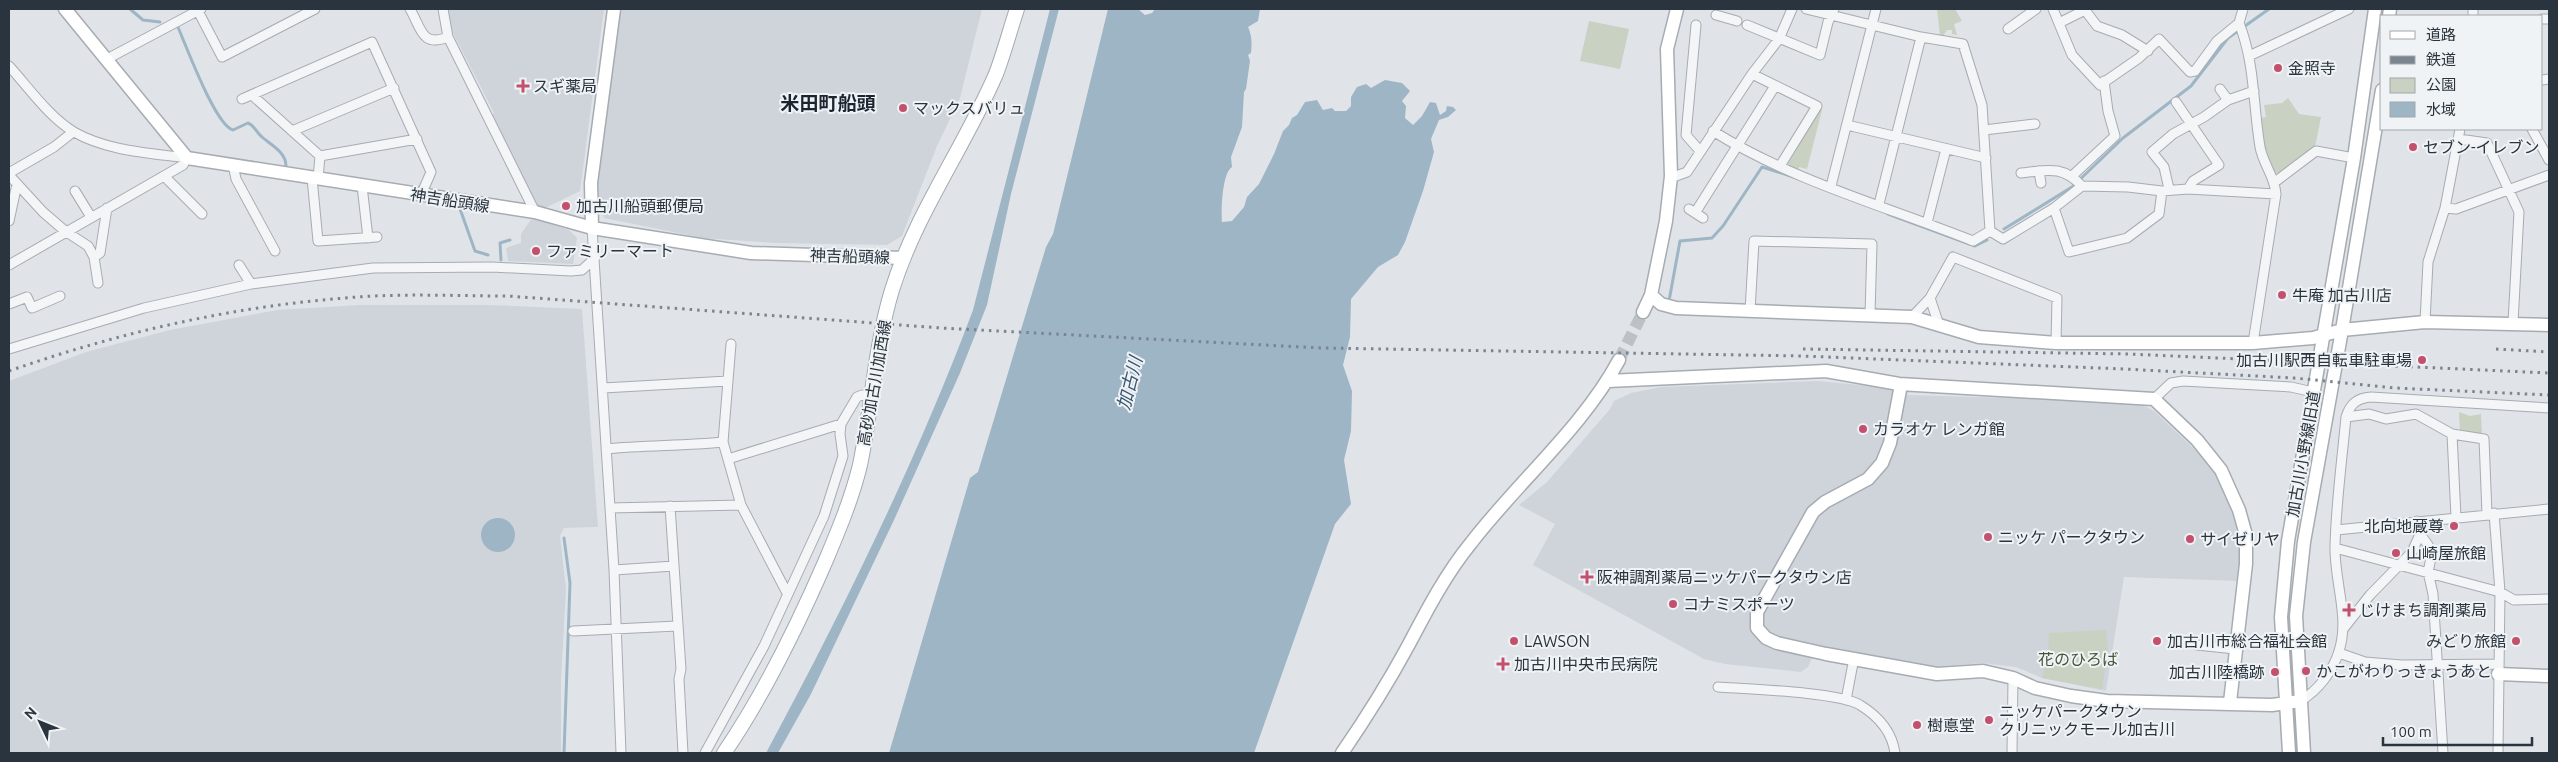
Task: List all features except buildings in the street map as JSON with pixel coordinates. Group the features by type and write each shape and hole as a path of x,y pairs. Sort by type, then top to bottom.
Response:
{"main road":[{"name":"高砂加古川加西線","path":"724,753 752,712 805,606 845,513 859,466 892,291 904,258 929,203 996,74 1017,9"}],"street":[{"path":"65,9 187,158"},
{"path":"107,59 194,10 222,57 315,9"},
{"path":"410,9 423,35 429,40 436,42 448,36"},
{"path":"443,9 448,36 535,212"},
{"path":"614,9 591,184 592,228 614,570 622,753"},
{"path":"1643,312 1651,295 1666,221 1671,176 1667,49 1677,9"},
{"path":"1671,176 1687,172 1752,74 1779,39 1792,9"},
{"path":"1806,9 1833,12 1921,37 1964,44 1982,105 1990,231"},
{"path":"1831,186 1876,9"},
{"path":"2008,29 2036,9"},
{"path":"2053,9 2072,55 2100,85 2148,51 2159,39 2190,72 2195,71 2217,41 2239,23 2243,9"},
{"path":"2249,56 2348,9"},
{"name":"加古川小野線旧道","path":"2288,753 2284,705 2281,617 2288,538 2354,158 2375,9"},
{"path":"2059,24 2085,10 2098,26 2122,34 2148,51"},
{"path":"1747,26 1820,55 1833,12"},
{"path":"1716,15 1727,13 1737,20"},
{"path":"2239,23 2249,56 2260,148 2269,174 2275,182 2276,194 2253,343"},
{"path":"1696,25 1686,135 1700,151"},
{"path":"1879,204 1921,37"},
{"path":"242,99 372,42 431,172 421,195"},
{"path":"9,66 55,116 74,132 109,145 187,158"},
{"path":"1752,74 1817,106 1780,166"},
{"path":"2072,176 2115,136 2108,111 2104,81"},
{"path":"1696,213 1739,147 1775,86"},
{"path":"292,131 394,88"},
{"path":"2220,89 2228,100"},
{"path":"2054,208 2069,252 2127,238 2159,214 2165,190 2164,167 2152,152 2173,134 2228,100 2254,91"},
{"path":"252,95 320,156"},
{"path":"2176,102 2219,164 2193,181 2188,188"},
{"name":"加古川小野線旧道","path":"2304,753 2296,616 2304,542 2380,102"},
{"path":"1984,130 2035,124"},
{"path":"1847,125 1986,158"},
{"path":"2425,322 2428,262 2445,208 2460,130"},
{"path":"2533,130 2549,160"},
{"path":"1713,131 1739,147 1780,166 1972,240 1990,231"},
{"path":"74,132 54,147 9,174 65,231 88,246 94,257 98,283"},
{"path":"320,156 417,139"},
{"path":"2459,139 2487,143 2519,212 2513,322"},
{"path":"1928,223 1946,149"},
{"path":"2275,182 2316,151 2354,158"},
{"path":"320,156 315,178 318,241 372,238 362,186"},
{"path":"9,266 65,231 183,165 187,158"},
{"name":"神吉船頭線","path":"187,158 535,212 592,228 750,253 904,258"},
{"path":"233,165 236,179 275,251"},
{"path":"2021,173 2056,169 2072,176 2082,186"},
{"path":"2039,171 2041,184"},
{"path":"2445,208 2456,209 2549,175"},
{"path":"164,176 202,214"},
{"path":"9,221 17,184"},
{"path":"1990,231 2003,238 2054,208 2082,186 2128,186 2165,190 2188,188 2276,194"},
{"path":"75,190 91,217"},
{"path":"94,257 100,253 107,208"},
{"path":"1750,311 1754,241 1872,244 1870,315"},
{"path":"1912,317 1930,298 1953,257 2057,298 2056,343"},
{"path":"9,349 144,308 251,284 373,268 492,267 571,271 582,270 595,258"},
{"path":"239,265 251,284"},
{"path":"1651,295 1661,304 1676,308 1912,317 1979,337 2056,343 2253,343 2313,338 2342,330 2425,322 2513,322 2549,325"},
{"path":"9,304 27,297 32,308 60,296"},
{"path":"1930,298 1939,325"},
{"path":"731,344 723,442 741,505 787,593"},
{"path":"1342,753 1376,703 1439,587 1471,542 1548,454 1608,381 1619,360"},
{"path":"1608,381 1826,371 1899,384 2154,399 2211,456 2221,470 2239,510 2246,534 2246,564 2230,702"},
{"path":"603,388 728,381"},
{"path":"2154,399 2171,383 2183,381 2290,388 2313,392"},
{"path":"1899,384 1900,390 1890,444 1882,463 1868,479 1825,502 1813,512 1757,612 1757,628 1766,638 1777,643 1826,654 1937,674 1983,671 2013,678 2035,688 2108,701 2230,702 2284,705 2300,702 2323,682 2339,653 2344,628 2336,573 2335,548 2346,417 2348,410 2356,401 2371,397 2549,408"},
{"path":"705,753 759,654 824,516 842,462 841,424 857,397 862,395 872,397"},
{"path":"2346,417 2369,414 2386,419 2416,414 2452,434 2484,439 2500,592 2498,753"},
{"path":"728,459 841,424"},
{"path":"2452,434 2456,517"},
{"path":"606,449 645,445 674,446 723,442"},
{"path":"610,508 741,505"},
{"path":"670,506 681,669 683,753"},
{"path":"2336,530 2549,509"},
{"path":"2417,521 2420,534 2428,545 2431,558 2428,572 2432,594 2443,753"},
{"path":"2344,628 2370,595 2412,552 2420,534"},
{"path":"2335,548 2500,592 2514,600 2549,599"},
{"path":"614,570 674,566"},
{"path":"573,631 677,626"},
{"path":"2197,645 2235,649"},
{"path":"2339,653 2365,662 2402,665 2436,664 2498,669 2549,676"},
{"path":"1846,700 1854,658"},
{"path":"2012,753 2013,678"},
{"path":"1718,687 1846,700 1859,704 1886,726 1895,753"}],"shaded area":[{"path":"448,9 604,9 580,191 543,209 536,207 490,116 494,113 452,31"},
{"path":"622,9 982,9 960,98 937,146 902,236 887,245 774,243 703,238 604,218 601,207 596,207 597,181 614,57 609,49"},
{"name":"ファミリーマート","path":"532,218 569,230 577,238 573,264 508,261 506,248 521,243 521,234"},
{"path":"360,305 490,305 582,309 598,527 564,528 560,536 566,589 561,681 561,753 9,753 9,381 86,352 170,330 277,310"},
{"path":"1818,381 1881,387 1909,395 2137,402 2154,411 2208,462 2231,500 2241,541 2240,581 2124,577 2106,691 2042,678 2016,667 1982,663 1931,667 1817,646 1808,667 1801,672 1725,664 1704,659 1533,565 1555,524 1519,505 1547,482 1610,409 1614,401 1631,393 1661,387"}],"green space":[{"path":"1937,9 1955,9 1962,21 1954,24 1957,35 1952,34 1952,30 1947,30 1943,36 1940,36"},
{"path":"1589,21 1629,29 1620,69 1580,61"},
{"path":"2288,98 2299,114 2321,117 2315,147 2279,174 2274,172 2265,150 2261,118 2266,117 2264,105 2282,103"},
{"path":"1820,109 1822,110 1807,169 1787,166"},
{"path":"2459,412 2470,416 2481,414 2482,436 2460,433"},
{"name":"花のひろば","path":"2106,630 2108,647 2102,689 2042,678 2048,654 2049,633"}],"water":[{"path":"1050,9 1059,9 1011,194 987,305 960,373 894,520 811,694 778,753 766,753 823,645 877,535 951,367 973,310"},
{"name":"加古川","path":"1108,9 1138,9 1145,15 1152,13 1155,9 1260,9 1258,21 1248,27 1252,43 1251,53 1248,55 1250,61 1244,92 1242,127 1231,157 1232,167 1224,184 1222,222 1232,221 1244,207 1247,197 1259,184 1283,131 1305,102 1317,100 1323,110 1332,108 1335,111 1346,111 1351,106 1351,97 1357,87 1366,84 1371,88 1385,80 1402,83 1410,91 1402,101 1406,106 1405,118 1413,125 1422,116 1430,102 1436,103 1440,115 1446,111 1447,106 1453,107 1456,110 1448,117 1439,120 1431,139 1434,152 1423,191 1405,242 1398,255 1378,267 1351,299 1350,337 1343,365 1352,391 1351,431 1344,460 1351,504 1335,524 1254,753 889,753 970,478 978,472 1046,247 1053,234"},
{"path":"498,518 510,523 515,535 510,547 498,552 486,547 481,535 486,523"}],"waterway":[{"path":"130,9 143,20 160,22"},
{"path":"2004,229 2072,187 2123,138 2191,86 2228,38 2269,9"},
{"path":"177,25 210,100 226,125 233,130 248,123 250,124 281,153 286,166"},
{"path":"1669,301 1680,241 1712,238 1723,226 1762,167 1794,177"},
{"path":"459,206 475,251 488,255"},
{"path":"1888,214 1975,246 1987,240"},
{"path":"501,260 500,243 510,240"},
{"path":"564,538 570,583 564,753"}],"tunnel":[{"path":"1619,360 1643,312"}],"railway":[{"path":"9,371 91,345 216,315 302,302 345,298 447,295 508,296 941,328 1321,348 1802,356 2124,369 2294,378 2395,388 2549,395"},
{"path":"1803,349 2129,354 2549,373"},
{"path":"2496,349 2549,352"}],"place":[{"name":"金照寺","path":"2278,68"},
{"name":"スギ薬局","path":"523,86"},
{"name":"マックスバリュ","path":"903,108"},
{"name":"セブン-イレブン","path":"2413,147"},
{"name":"加古川船頭郵便局","path":"566,206"},
{"name":"ファミリーマート","path":"536,251"},
{"name":"牛庵 加古川店","path":"2282,295"},
{"name":"加古川駅西自転車駐車場","path":"2422,360"},
{"name":"カラオケ レンガ館","path":"1863,429"},
{"name":"北向地蔵尊","path":"2454,526"},
{"name":"ニッケ パークタウン","path":"1988,537"},
{"name":"サイゼリヤ","path":"2190,539"},
{"name":"山崎屋旅館","path":"2396,553"},
{"name":"阪神調剤薬局ニッケパークタウン店","path":"1587,577"},
{"name":"コナミスポーツ","path":"1673,604"},
{"name":"じけまち調剤薬局","path":"2349,610"},
{"name":"LAWSON","path":"1514,641"},
{"name":"加古川市総合福祉会館","path":"2157,641"},
{"name":"みどり旅館","path":"2516,641"},
{"name":"加古川中央市民病院","path":"1503,664"},
{"name":"かこがわりっきょうあと","path":"2306,671"},
{"name":"加古川陸橋跡","path":"2275,672"},
{"name":"ニッケパークタウン クリニックモール加古川","path":"1989,720"},
{"name":"樹悳堂","path":"1917,725"}],"district":[{"name":"米田町船頭","path":"828,103"}]}
